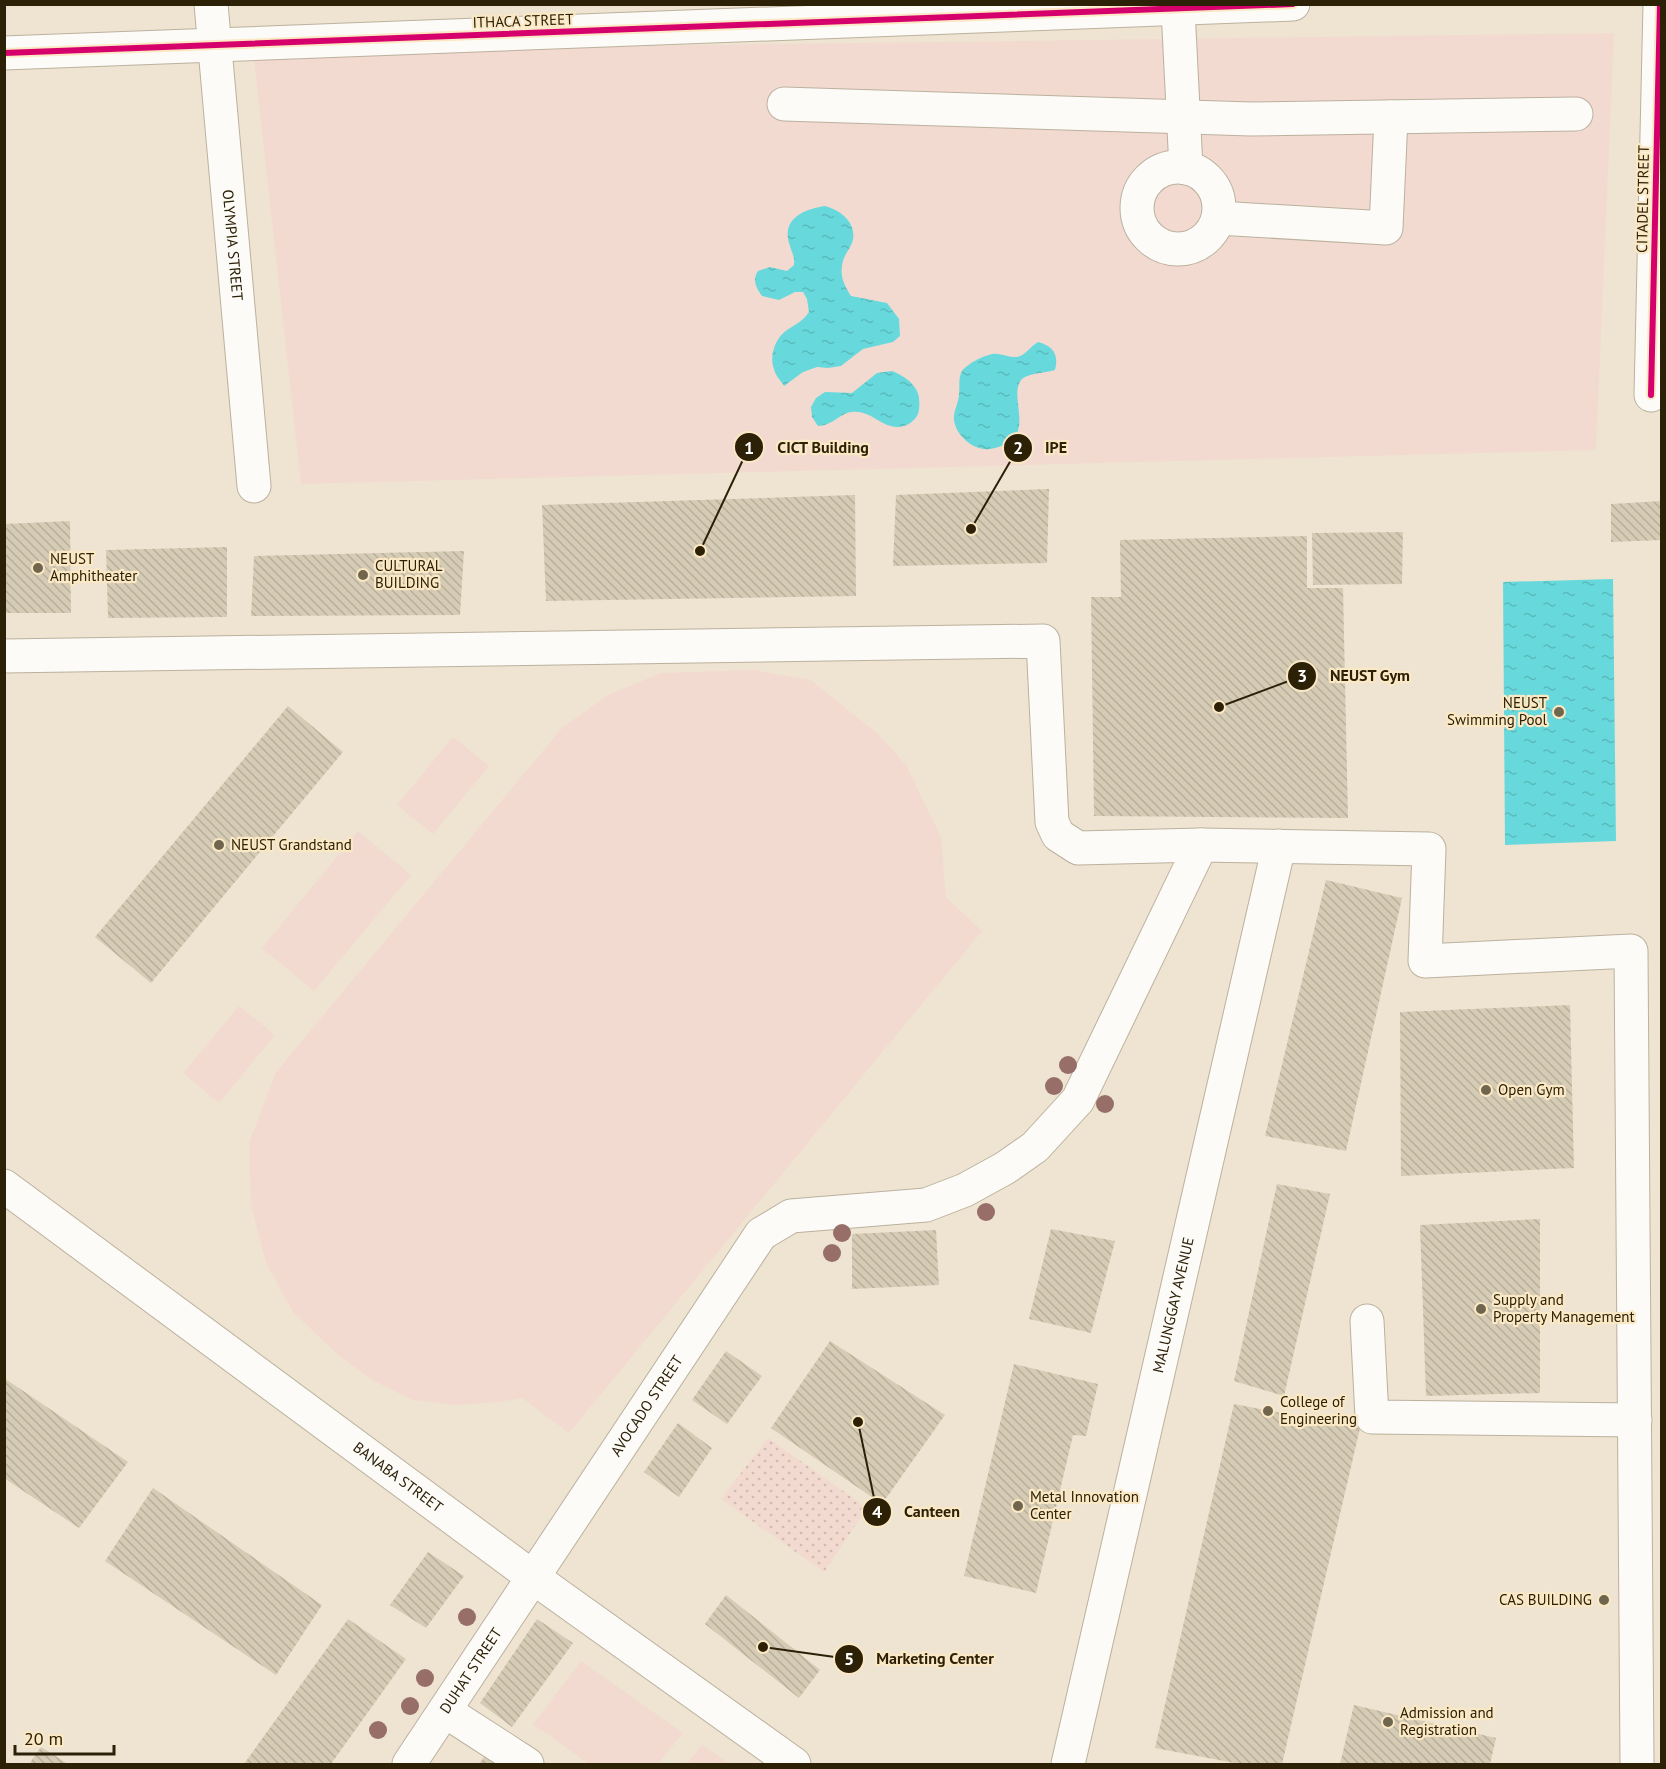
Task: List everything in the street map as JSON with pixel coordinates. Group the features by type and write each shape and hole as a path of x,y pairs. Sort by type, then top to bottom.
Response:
{"street":[{"name":"OLYMPIA STREET","path":"211,4 254,486"},
{"name":"ITHACA STREET","path":"4,54 978,10 1178,9 1293,4"},
{"name":"CITADEL STREET","path":"1651,395 1660,4"},
{"path":"1178,9 1186,168"},
{"path":"784,104 1251,119 1576,114"},
{"path":"1218,218 1386,228 1391,117"},
{"path":"1173,167 1186,168 1198,172 1209,181 1216,192 1219,205 1218,218 1213,230 1204,241 1193,247 1166,248 1153,242 1144,232 1138,219 1137,205 1140,192 1159,172 1173,167"},
{"path":"4,656 1043,641 1052,822 1058,835 1078,848 1201,845 1429,849 1425,961 1631,951 1637,1764"},
{"name":"AVOCADO STREET","path":"534,1578 761,1234 791,1216 926,1205 965,1190 1005,1168 1035,1147 1078,1100 1201,845"},
{"name":"MALUNGGAY AVENUE","path":"1068,1764 1279,846"},
{"name":"BANABA STREET","path":"4,1186 534,1578 794,1764"},
{"path":"1367,1322 1372,1417 1635,1420"},
{"name":"DUHAT STREET","path":"409,1764 534,1578"},
{"path":"445,1711 527,1764"}],"shaded area":[{"path":"1614,33 1596,450 301,484 253,51"},
{"path":"754,670 811,680 878,734 906,765 941,837 946,897 982,931 569,1433 522,1398 456,1405 413,1400 374,1381 339,1356 293,1312 266,1263 251,1205 249,1143 276,1072 562,728 608,695 661,673"},
{"path":"453,737 489,766 433,834 397,805"},
{"path":"358,831 411,875 314,991 262,948"},
{"path":"239,1006 275,1035 219,1103 183,1073"},
{"path":"768,1438 867,1508 824,1572 721,1499"},
{"path":"581,1661 683,1733 658,1764 589,1764 533,1724"},
{"path":"702,1745 730,1764 687,1764"}],"water":[{"path":"825,206 836,210 852,227 852,242 842,266 843,280 848,292 851,296 887,303 899,319 900,336 893,342 863,349 841,366 817,367 803,372 784,386 773,364 774,348 783,333 801,321 809,312 807,299 803,292 795,292 779,300 762,296 755,278 758,271 770,267 787,271 794,265 788,237 791,222 802,213"},
{"path":"1038,342 1048,346 1054,352 1055,370 1021,380 1017,398 1019,429 1014,438 1005,445 990,449 972,445 958,432 954,420 962,371 984,356 998,354 1020,356"},
{"path":"892,371 910,381 918,393 918,414 908,424 890,426 866,414 852,412 828,424 818,426 812,417 811,407 816,398 825,392 852,393 877,373"},
{"name":"NEUST Swimming Pool","path":"1613,579 1616,841 1505,845 1503,582"}],"building":[{"path":"1049,489 1047,563 893,566 896,495"},
{"path":"855,495 856,596 546,601 542,505"},
{"path":"1662,501 1662,540 1611,542 1611,504"},
{"name":"NEUST Amphitheater","path":"70,521 71,613 4,613 4,524"},
{"path":"1403,532 1402,584 1313,585 1312,533"},
{"path":"1307,536 1307,588 1343,588 1348,818 1094,816 1091,597 1121,597 1120,540"},
{"path":"227,547 227,617 108,618 106,550"},
{"name":"CULTURAL BUILDING","path":"464,551 460,615 251,616 254,556"},
{"name":"NEUST Grandstand","path":"288,706 343,752 151,983 95,937"},
{"path":"1326,880 1402,898 1346,1151 1265,1136"},
{"name":"Open Gym","path":"1570,1005 1574,1168 1401,1176 1400,1012"},
{"path":"1277,1184 1330,1194 1284,1396 1234,1381"},
{"name":"Supply and Property Management","path":"1540,1219 1540,1393 1426,1396 1420,1225"},
{"path":"1051,1229 1115,1241 1091,1333 1029,1319"},
{"path":"936,1230 939,1285 852,1289 852,1234"},
{"path":"830,1341 945,1415 882,1504 771,1428"},
{"path":"726,1351 762,1376 727,1424 692,1400"},
{"name":"Metal Innovation Center","path":"1014,1364 1098,1384 1086,1436 1073,1435 1036,1593 964,1576"},
{"path":"4,1378 128,1462 79,1528 4,1478"},
{"path":"1234,1404 1360,1428 1282,1764 1240,1764 1155,1748"},
{"path":"678,1423 712,1448 679,1497 644,1472"},
{"path":"153,1488 322,1605 276,1675 105,1561"},
{"path":"428,1552 464,1576 426,1628 390,1605"},
{"path":"726,1595 820,1670 799,1698 705,1624"},
{"path":"348,1619 406,1659 331,1764 244,1764"},
{"path":"537,1619 573,1643 512,1727 480,1703"},
{"name":"Admission and Registration","path":"1354,1705 1496,1738 1490,1764 1340,1764"},
{"path":"41,1747 68,1764 29,1764"},
{"path":"488,1752 506,1764 479,1764"}],"cycle path":[{"path":"4,53 1293,4"},
{"path":"1651,395 1660,4"}],"place":[{"name":"IPE","path":"971,529"},
{"name":"CICT Building","path":"700,551"},
{"name":"NEUST Amphitheater","path":"38,568"},
{"name":"CULTURAL BUILDING","path":"363,575"},
{"name":"NEUST Gym","path":"1219,707"},
{"name":"NEUST Swimming Pool","path":"1559,712"},
{"name":"NEUST Grandstand","path":"219,845"},
{"name":"Open Gym","path":"1486,1090"},
{"name":"Supply and Property Management","path":"1481,1309"},
{"name":"College of Engineering","path":"1268,1411"},
{"name":"Canteen","path":"858,1422"},
{"name":"Metal Innovation Center","path":"1018,1506"},
{"name":"CAS BUILDING","path":"1604,1600"},
{"name":"Marketing Center","path":"763,1647"},
{"name":"Admission and Registration","path":"1388,1722"}]}
